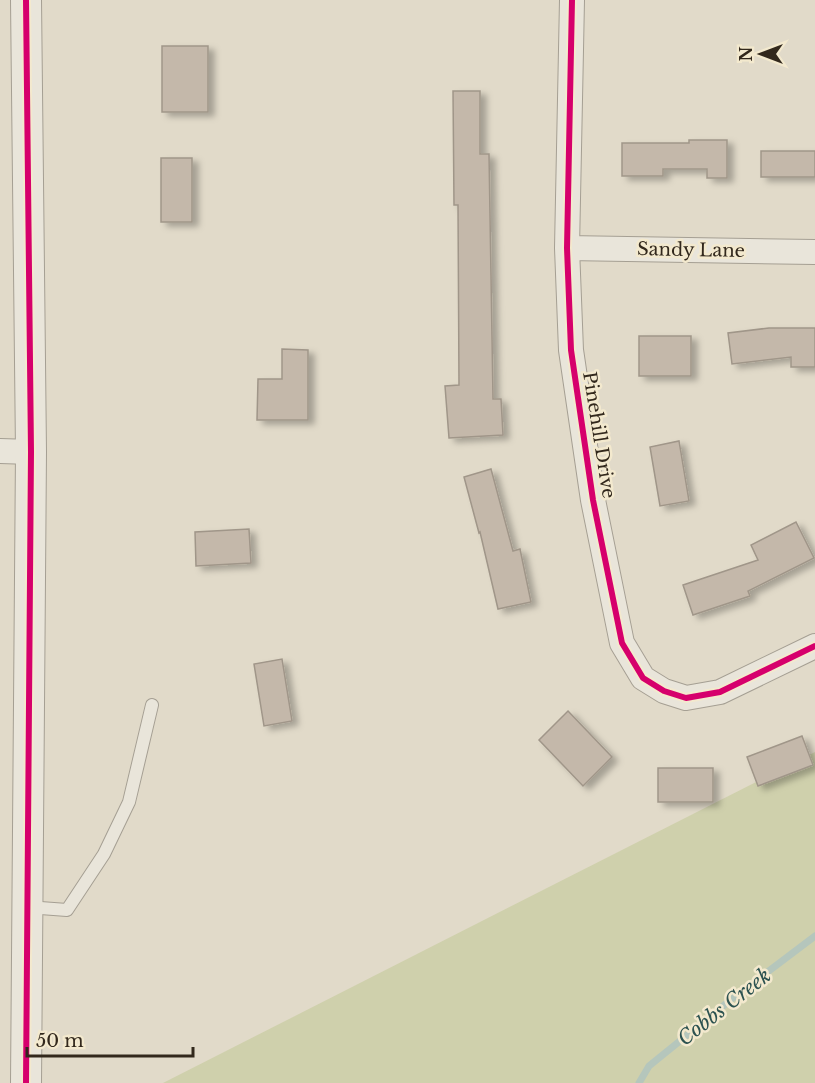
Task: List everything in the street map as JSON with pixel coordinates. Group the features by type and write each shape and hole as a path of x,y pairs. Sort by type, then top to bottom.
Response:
{"street":[{"path":"26,0 31,452 26,1083"},
{"name":"Pinehill Drive","path":"572,0 567,249 571,350 593,500 622,643 643,678 664,691 686,698 720,692 815,646"},
{"name":"Sandy Lane","path":"567,249 815,252"},
{"path":"0,452 31,452"}],"lane":[{"path":"27,907 67,910 104,854 129,801 152,705"}],"green space":[{"path":"815,752 815,1083 163,1083"}],"building":[{"path":"162,46 208,46 208,112 162,112"},
{"path":"453,91 480,91 480,154 489,154 493,399 501,399 503,435 449,438 445,386 459,385 458,205 454,205"},
{"path":"689,140 727,140 727,178 707,178 707,169 663,169 663,176 622,176 622,143 689,143"},
{"path":"761,151 815,151 815,177 761,177"},
{"path":"161,158 192,158 192,222 161,222"},
{"path":"769,328 815,328 815,367 791,367 791,357 732,364 728,333"},
{"path":"639,336 691,336 691,376 639,376"},
{"path":"282,349 308,350 308,420 257,420 258,379 282,379"},
{"path":"679,441 689,501 660,506 650,447"},
{"path":"491,469 513,551 520,549 531,602 498,609 464,477"},
{"path":"796,522 814,558 748,591 750,596 693,615 683,585 758,560 751,545"},
{"path":"249,529 251,563 196,566 195,532"},
{"path":"282,659 292,721 264,726 254,664"},
{"path":"568,711 612,757 583,786 539,740"},
{"path":"802,736 813,765 758,786 747,757"},
{"path":"658,768 713,768 713,802 658,802"}],"waterway":[{"name":"Cobbs Creek","path":"639,1083 649,1066 815,936"}],"cycle path":[{"path":"26,0 31,452 26,1083"},
{"path":"572,0 567,248 571,350 593,500 622,643 643,678 664,691 686,698 720,692 815,646"}]}
